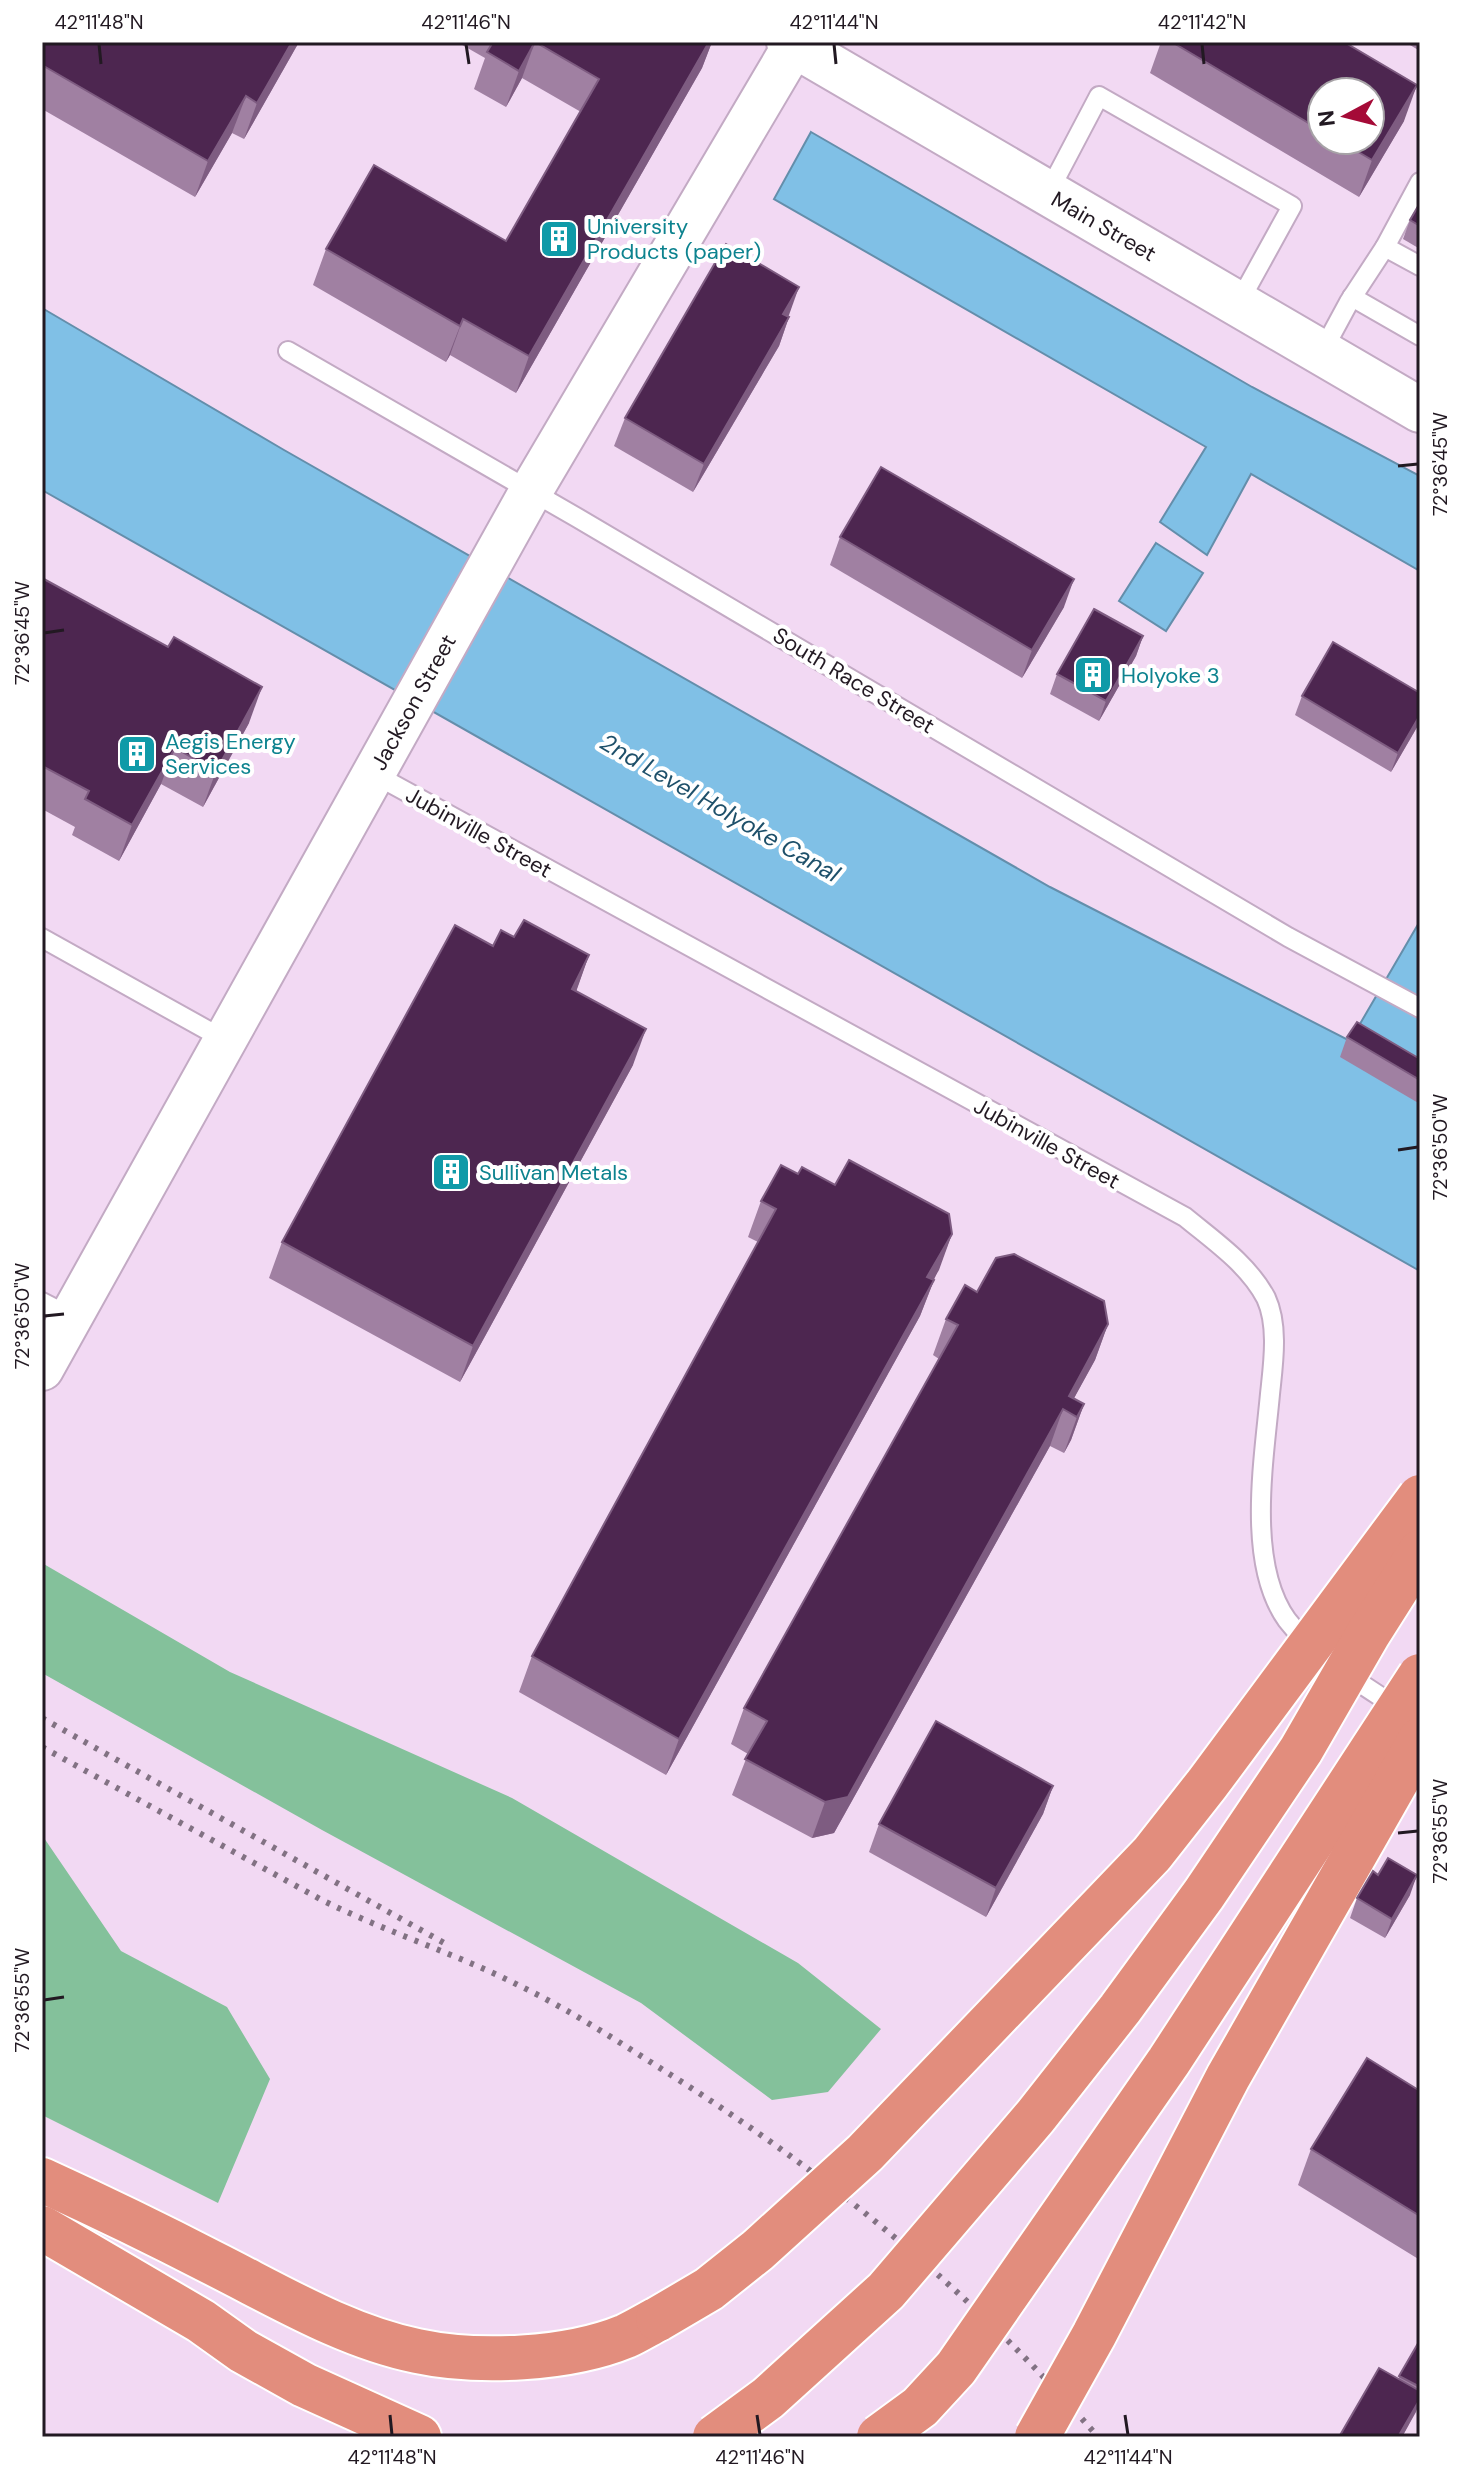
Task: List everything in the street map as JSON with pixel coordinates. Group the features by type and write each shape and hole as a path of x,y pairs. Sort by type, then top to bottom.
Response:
{"highway":[{"path":"42,2180 128,2219 345,2328 416,2351 484,2358 521,2358 626,2336 709,2289 758,2250 865,2153 1152,1854 1420,1497"},
{"path":"715,2437 768,2398 886,2291 1035,2117 1120,2009 1222,1868 1301,1750 1420,1552"},
{"path":"879,2437 920,2407 956,2368 1169,2061 1420,1676"},
{"path":"1037,2437 1094,2335 1228,2077 1420,1740"},
{"path":"42,2228 304,2385 419,2437"}],"main road":[{"name":"Main Street","path":"793,43 1420,410"}],"street":[{"name":"Jackson Street","path":"42,1369 56,1310 225,1040 531,491 793,43"}],"lane":[{"path":"1048,193 1099,96 1292,206 1238,304"},
{"path":"1322,352 1420,182"},
{"path":"1385,247 1420,266"},
{"path":"1352,297 1420,336"},
{"name":"South Race Street","path":"288,351 1288,937 1420,1008"},
{"name":"Jubinville Street","path":"374,774 1185,1217 1226,1251 1252,1276 1267,1301 1273,1323 1273,1366 1262,1500 1263,1548 1273,1593 1287,1619 1309,1642 1349,1676 1420,1722"},
{"path":"42,938 225,1040"}],"green space":[{"path":"42,1563 230,1672 512,1798 798,1963 881,2029 828,2092 772,2100 641,2003 322,1830 42,1673"},
{"path":"42,1835 121,1951 227,2007 270,2079 218,2203 42,2115"}],"water":[{"path":"811,132 1252,387 1420,476 1420,571 1251,474 1207,555 1160,522 1206,447 774,199"},
{"name":"2nd Level Holyoke Canal","path":"42,308 284,450 1050,887 1350,1041 1420,921 1420,1271 42,490"},
{"path":"1156,543 1203,573 1166,631 1119,601"}],"building":[{"path":"42,42 292,42 257,103 246,96 208,161 42,65"},
{"path":"493,42 535,42 519,71 487,52"},
{"name":"University Products (paper)","path":"535,42 709,42 529,356 463,319 460,326 326,249 374,165 506,241 599,79"},
{"path":"1172,42 1344,42 1417,85 1386,137 1386,76 1306,76 1306,122"},
{"path":"1420,203 1420,226 1410,220"},
{"path":"726,244 799,287 783,314 789,317 704,464 625,418"},
{"path":"881,467 1074,579 1032,650 840,537"},
{"name":"Aegis Energy Services","path":"42,578 168,647 174,637 262,687 216,771 175,748 132,825 85,799 89,791 42,766"},
{"name":"Holyoke 3","path":"1094,609 1143,636 1106,701 1057,674"},
{"path":"1333,642 1420,693 1420,715 1398,753 1302,696"},
{"name":"Sullivan Metals","path":"524,920 589,955 572,989 646,1029 473,1346 282,1242 455,925 493,946 501,930 514,937"},
{"path":"1357,1022 1420,1059 1420,1080 1347,1037"},
{"path":"849,1160 949,1214 952,1234 927,1277 934,1280 679,1739 532,1656 776,1209 761,1201 781,1165 798,1174 802,1167 835,1185"},
{"path":"1014,1254 1104,1301 1108,1324 1069,1396 1084,1404 1077,1417 1063,1409 848,1797 825,1802 745,1759 767,1721 744,1708 958,1325 946,1319 965,1285 977,1292 996,1258"},
{"path":"936,1721 1053,1786 996,1888 879,1824"},
{"path":"1388,1858 1417,1875 1392,1919 1357,1898 1373,1871 1378,1875"},
{"path":"1367,2058 1420,2091 1420,2216 1311,2149"},
{"path":"1420,2340 1420,2387 1399,2376"},
{"path":"1379,2368 1420,2391 1420,2399 1398,2437 1339,2437"}],"railway":[{"path":"42,1718 446,1944"},
{"path":"42,1747 320,1899 539,1996 597,2028 731,2114 898,2240 1001,2334 1098,2437"}],"place":[{"name":"University Products (paper)","path":"559,239"},
{"name":"Holyoke 3","path":"1093,675"},
{"name":"Aegis Energy Services","path":"137,754"},
{"name":"Sullivan Metals","path":"451,1172"}]}
